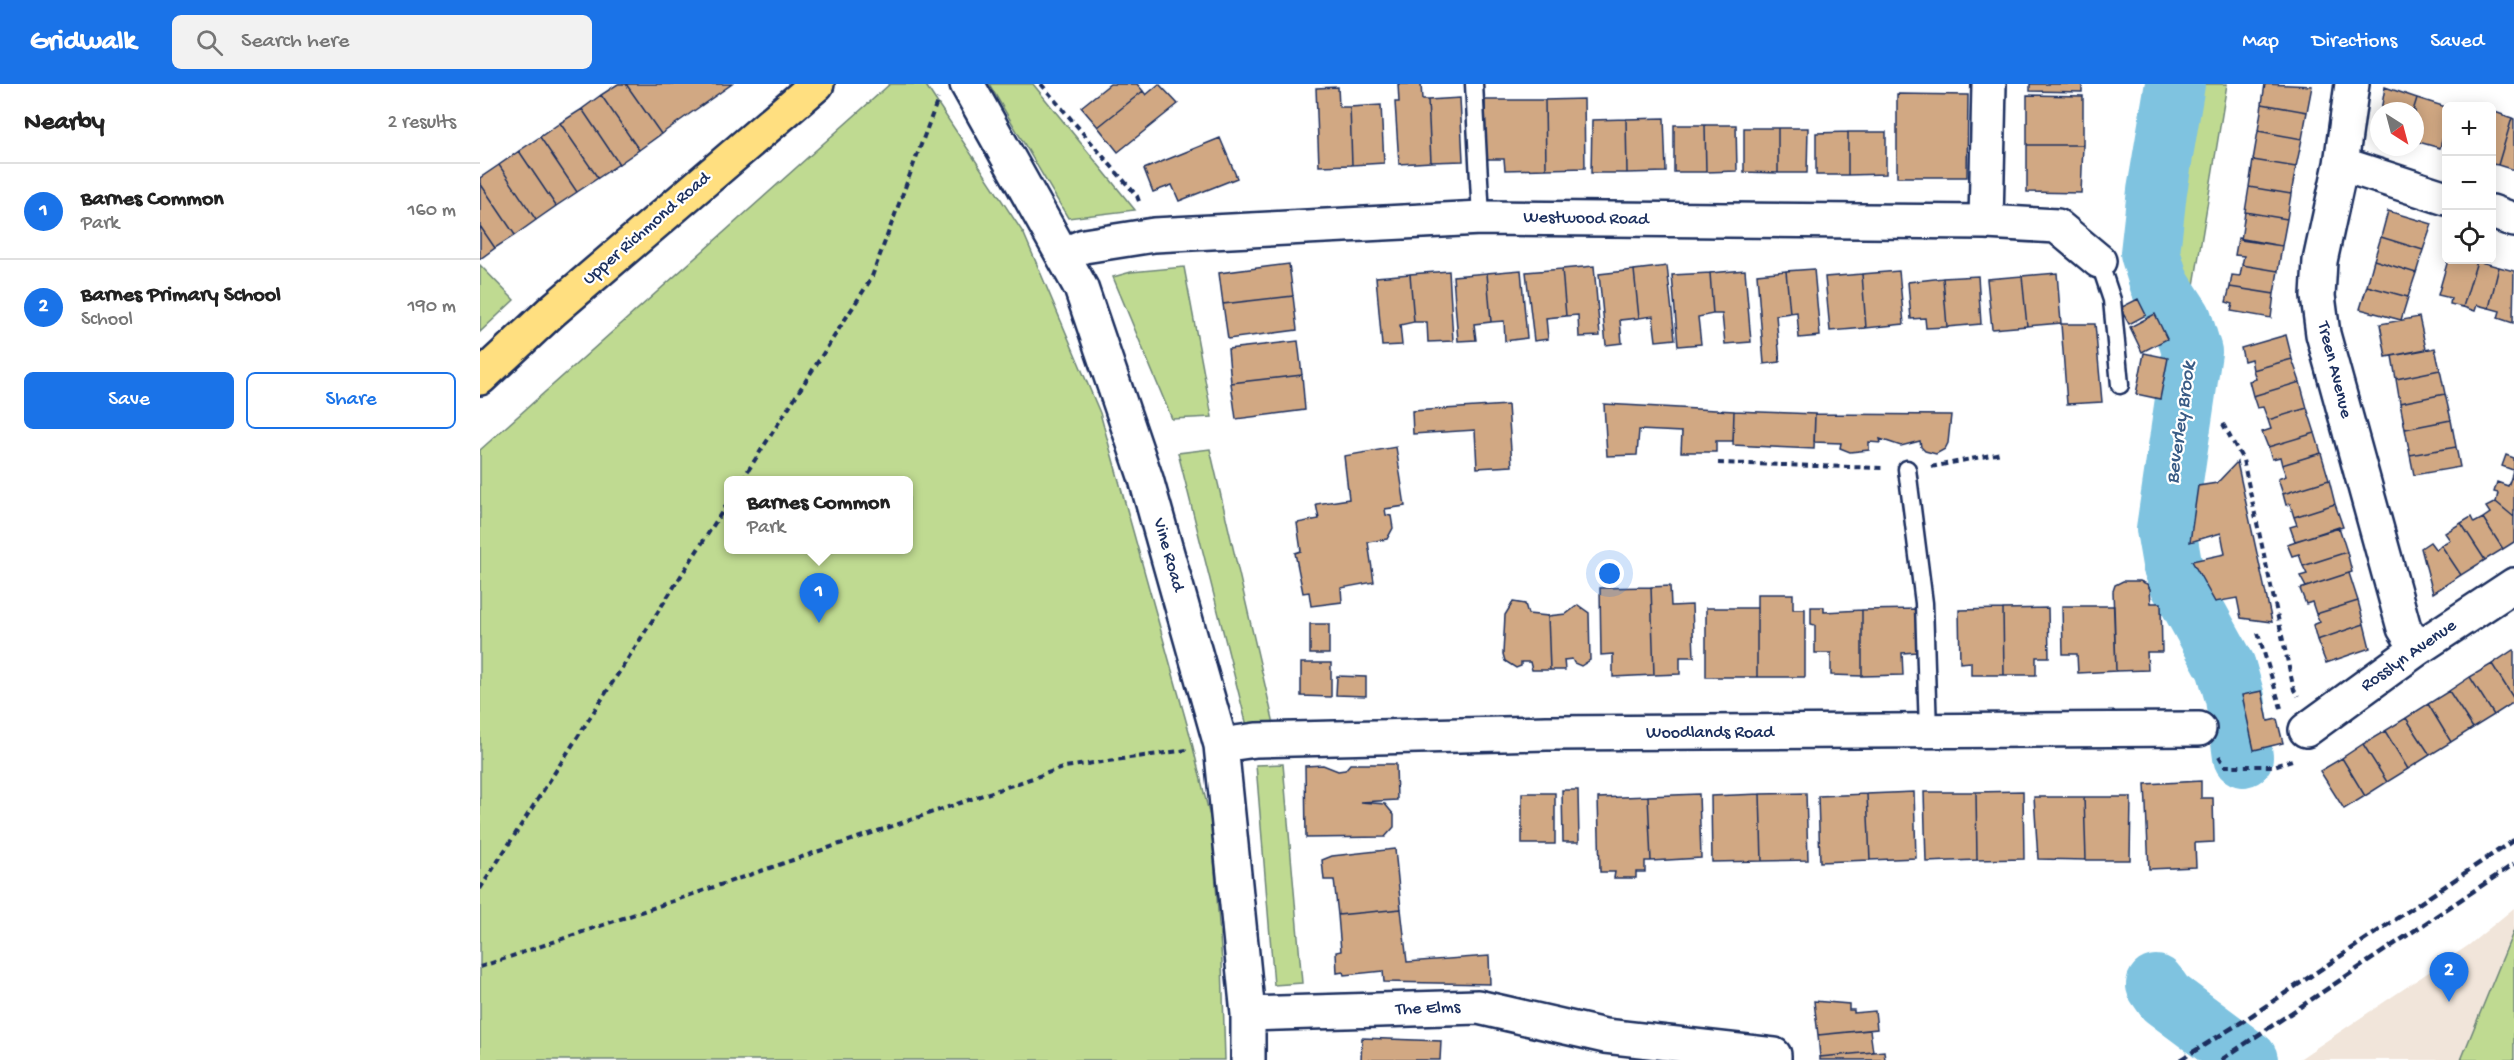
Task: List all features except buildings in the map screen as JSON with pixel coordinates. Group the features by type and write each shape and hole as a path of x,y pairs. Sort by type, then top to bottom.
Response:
{"highway":[{"name":"Upper Richmond Road","path":"480,378 552,311 817,84"}],"street":[{"path":"1986,222 1989,84"},
{"name":"Treen Avenue","path":"2352,84 2341,164 2320,261 2318,296 2323,334 2404,628 2417,649"},
{"name":"Vine Road","path":"954,87 1064,254 1082,288 1146,479 1221,745 1248,1014 1248,1060"},
{"path":"2341,164 2442,197"},
{"path":"2496,213 2514,220"},
{"name":"Westwood Road","path":"1064,254 1084,246 1154,235 1481,218 1986,222 2057,226 2099,261"},
{"name":"Rosslyn Avenue","path":"2312,725 2417,649 2514,585"},
{"name":"Woodlands Road","path":"1221,745 1256,740 1536,733 2199,729"},
{"name":"The Elms","path":"1248,1014 1478,1007 1605,1048 1774,1055 1774,1060"}],"lane":[{"path":"1474,84 1481,218"},
{"path":"2099,261 2112,300 2120,385"},
{"path":"1907,469 1924,603 1928,732"}],"path":[{"path":"1041,84 1137,196 1154,235"},
{"path":"745,476 871,279 954,87"},
{"path":"2223,424 2243,460 2294,690 2312,725"},
{"path":"1718,463 1907,469 1943,466 2001,453"},
{"path":"480,889 724,509"},
{"path":"2258,633 2282,711 2312,725"},
{"path":"480,967 1065,767 1221,745"},
{"path":"2226,766 2274,766"}],"shaded area":[{"path":"2514,908 2514,1060 2298,1060 2469,945"}],"green space":[{"path":"890,84 925,84 1024,234 1100,413 1190,735 1211,821 1222,962 1225,1060 480,1060 480,450"},
{"path":"989,84 1033,84 1135,210 1068,218"},
{"path":"2184,84 2227,84 2190,310 2157,249"},
{"path":"480,265 514,300 480,332"},
{"path":"1184,267 1212,417 1172,419 1113,277 1131,272"},
{"path":"1210,449 1275,728 1248,730 1178,453"},
{"path":"1283,764 1302,983 1274,985 1256,765"},
{"path":"2514,930 2514,1060 2461,1060"}],"waterway":[{"name":"Beverley Brook","path":"2175,84 2157,191 2150,253 2160,285 2182,319 2192,352 2166,529 2172,564 2179,582 2226,667 2235,698 2243,757"},
{"name":"Beverley Brook","path":"2156,985 2165,998 2248,1060"}],"railway":[{"path":"2180,1060 2245,1020 2514,840"},
{"path":"2221,1060 2514,864"}],"place":[{"name":"Barnes Common","path":"819,623"},
{"name":"Barnes Primary School","path":"2449,1002"}]}
